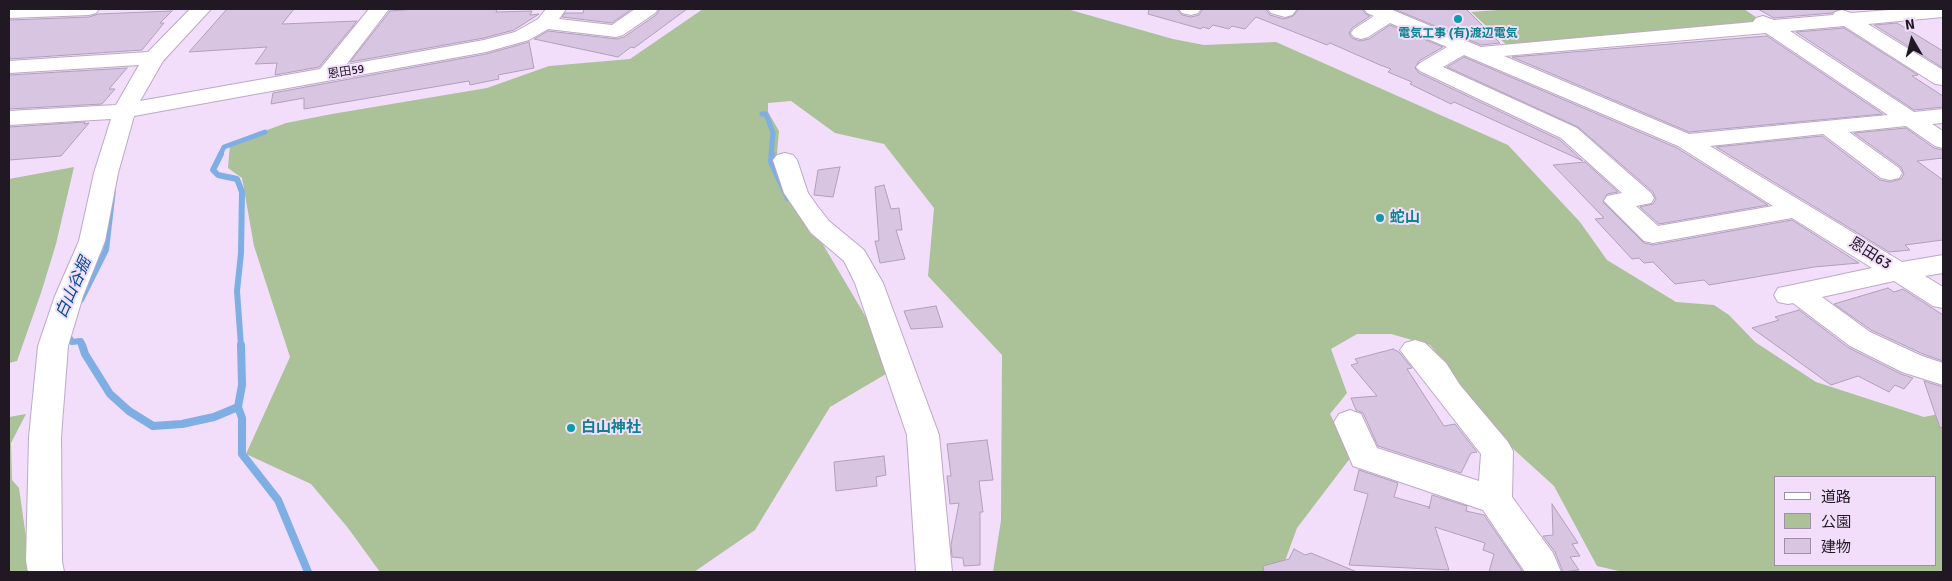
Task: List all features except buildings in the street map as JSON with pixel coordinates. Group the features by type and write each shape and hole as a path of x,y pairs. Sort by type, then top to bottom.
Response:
{"street":[{"path":"18,11 89,9"},
{"path":"46,572 44,562 45,437 53,346 69,296 92,241 106,173 124,111 154,58 201,9"},
{"path":"327,75 379,9"},
{"path":"550,16 616,31 648,9"},
{"path":"1278,9 1287,9"},
{"path":"1744,9 1943,141"},
{"path":"1361,28 1381,12"},
{"name":"恩田63","path":"1381,12 1686,141 1943,299"},
{"path":"1797,209 1653,235 1616,201 1642,198 1569,133 1427,67 1472,49 1769,26 1839,14 1936,13"},
{"path":"1839,14 1943,79"},
{"name":"恩田59","path":"9,118 124,111 486,46 522,36 550,16"},
{"path":"9,67 154,58"},
{"path":"1686,141 1943,116"},
{"path":"1828,127 1890,173"},
{"path":"785,160 796,192 809,212 820,227 855,256 870,283 923,435 934,572"},
{"path":"1943,264 1898,271 1793,294 1860,339 1912,364 1943,374"},
{"path":"1415,350 1435,371 1449,393 1497,451 1495,500"},
{"path":"1350,422 1364,456 1495,500 1540,564 1543,572"}],"green space":[{"path":"703,9 1067,9 1173,39 1204,45 1276,42 1508,145 1580,222 1607,260 1676,302 1714,305 1729,315 1755,342 1816,382 1924,417 1943,413 1943,572 1623,572 1597,566 1554,486 1498,435 1430,345 1391,334 1357,334 1331,349 1347,393 1330,414 1351,457 1297,528 1281,572 993,572 1001,520 1002,355 928,276 934,208 884,144 835,133 791,101 768,103 768,112 779,131 776,165 896,368 830,407 755,530 694,572 380,572 348,528 311,484 246,454 290,357 254,246 242,178 228,168 230,144 286,123 487,88 549,66 630,59"},
{"path":"1512,9 1744,9 1769,26 1511,49 1471,12"},
{"path":"74,167 56,244 41,293 17,361 9,363 9,179"},
{"path":"26,414 11,443 12,480 19,488 31,572 9,572 9,417"}],"waterway":[{"path":"762,114 766,114 773,133 771,155"},
{"name":"白山谷掘","path":"220,155 224,147 265,132"},
{"name":"白山谷掘","path":"221,154 213,170 218,175 237,179 242,192 241,253 237,291 241,346"},
{"path":"772,154 771,162 788,198"},
{"name":"白山谷掘","path":"81,300 106,250 113,190"},
{"name":"白山谷掘","path":"70,331 68,335 72,342 81,341 83,346"},
{"name":"白山谷掘","path":"82,345 85,354 110,394 129,411 153,426 182,424 214,417 238,407"},
{"name":"白山谷掘","path":"238,407 242,385 241,345"},
{"name":"白山谷掘","path":"238,407 242,418 242,454 278,500 308,572"}],"place":[{"name":"電気工事 (有)渡辺電気","path":"1458,19"},
{"name":"蛇山","path":"1380,218"},
{"name":"白山神社","path":"571,428"}]}
